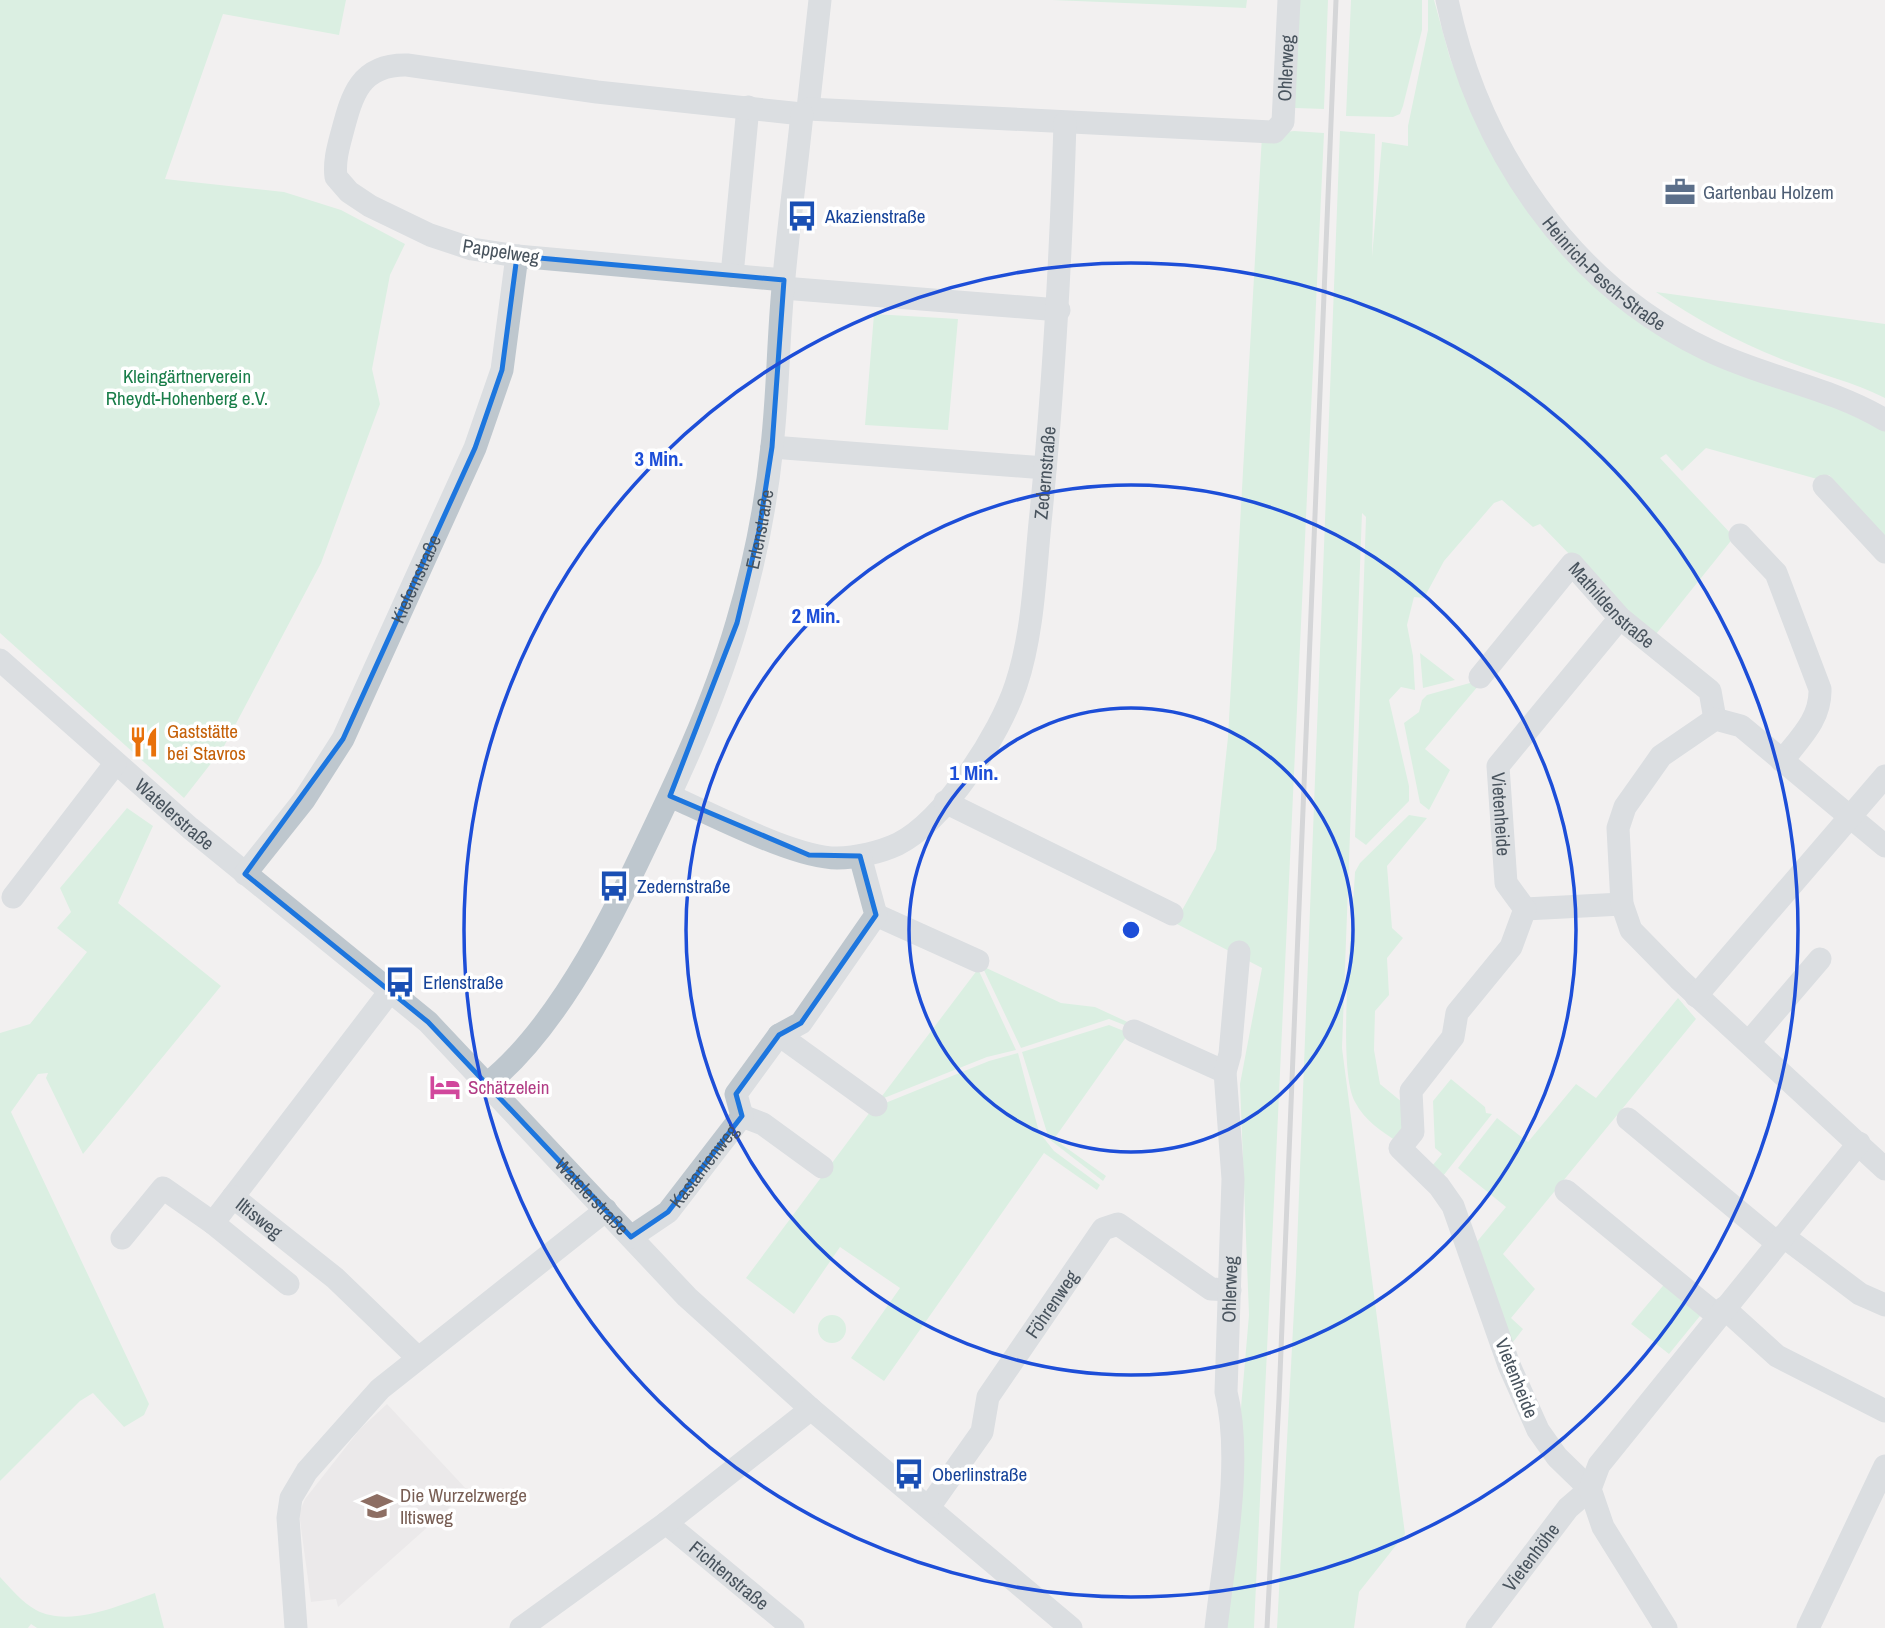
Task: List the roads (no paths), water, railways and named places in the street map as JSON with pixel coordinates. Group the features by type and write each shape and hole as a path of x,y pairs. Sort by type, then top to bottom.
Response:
{"street":[{"name":"Erlenstraße","path":"487,1084 505,1069 548,1017 596,946 670,796 708,705 737,623 759,531 772,447 783,284 820,0"},
{"name":"Ohlerweg","path":"1065,123 1274,132 1283,122 1289,0"},
{"name":"Heinrich-Pesch-Straße","path":"1447,0 1467,77 1505,155 1530,198 1553,228 1602,279 1640,309 1708,350 1780,379 1836,394 1885,420"},
{"name":"Pappelweg","path":"748,107 597,92 407,65 385,66 360,83 350,102 336,157 335,177 340,184 370,206 430,235 472,249 517,256 732,275 783,284 1059,310"},
{"path":"732,275 748,107 805,112 1065,123"},
{"name":"Zedernstraße","path":"670,796 809,855 837,858 860,856 898,844 922,827 945,802 993,735 1016,685 1031,616 1059,310 1065,123"},
{"name":"Kiefernstraße","path":"245,874 304,800 343,739 475,448 502,370 517,256"},
{"path":"772,447 1045,468"},
{"path":"1824,486 1885,552"},
{"path":"1740,535 1776,573 1820,689 1821,703 1812,723 1782,761"},
{"name":"Mathildenstraße","path":"1480,677 1573,564 1620,618 1710,691 1715,719"},
{"name":"Vietenheide","path":"1620,618 1497,766 1506,883 1525,909 1511,947 1457,1013 1453,1037 1410,1091 1413,1132 1400,1148 1439,1186 1453,1206 1509,1365 1538,1430 1557,1457 1590,1489 1604,1527 1666,1628"},
{"name":"Watelerstraße","path":"0,660 115,764 245,874 428,1022 687,1297 811,1409 1071,1628"},
{"path":"1882,1160 1859,1143 1696,996 1631,930 1622,904 1618,828 1625,807 1661,756 1715,719 1741,726 1885,846"},
{"path":"13,897 115,764"},
{"path":"1696,996 1852,818 1885,776"},
{"path":"945,802 1172,914"},
{"path":"860,856 876,915 978,961"},
{"path":"1525,909 1622,904"},
{"name":"Kastanienweg","path":"631,1237 668,1212 742,1116 736,1094 779,1035 801,1023 876,915"},
{"name":"Ohlerweg","path":"1216,1628 1232,1454 1232,1416 1226,1392 1233,1179 1225,1072 1230,1054 1239,952"},
{"path":"1749,1042 1820,959"},
{"name":"Iltisweg","path":"391,990 238,1201 335,1278 417,1357"},
{"path":"1134,1031 1225,1072"},
{"path":"779,1035 876,1105"},
{"path":"742,1116 763,1124 822,1167"},
{"path":"1628,1119 1780,1240 1860,1294 1885,1306"},
{"path":"1590,1489 1598,1465 1859,1143"},
{"path":"122,1238 163,1188 214,1223 288,1284"},
{"path":"1566,1191 1777,1356 1885,1411"},
{"path":"214,1223 238,1201"},
{"path":"296,1628 288,1518 291,1498 307,1471 349,1421 417,1357 606,1210"},
{"name":"Föhrenweg","path":"929,1507 982,1432 988,1397 1103,1229 1118,1224 1211,1289 1230,1290"},
{"path":"521,1628 666,1523 811,1409"},
{"path":"1808,1628 1885,1466"},
{"name":"Vietenhöhe","path":"1477,1628 1568,1508 1590,1489"},
{"name":"Fichtenstraße","path":"666,1523 793,1628"}],"railway":[{"path":"1267,1628 1279,1399 1336,0"}],"place":[{"name":"Gartenbau Holzem","path":"1680,192"},
{"name":"Akazienstraße","path":"802,216"},
{"name":"Gaststätte bei Stavros","path":"144,742"},
{"name":"Zedernstraße","path":"614,886"},
{"name":"Erlenstraße","path":"400,982"},
{"name":"Schätzelein","path":"445,1087"},
{"name":"Oberlinstraße","path":"909,1474"},
{"name":"Die Wurzelzwerge Iltisweg","path":"377,1506"}],"park label":[{"name":"Kleingärtnerverein Rheydt-Hohenberg e.V.","path":"187,387"}]}
